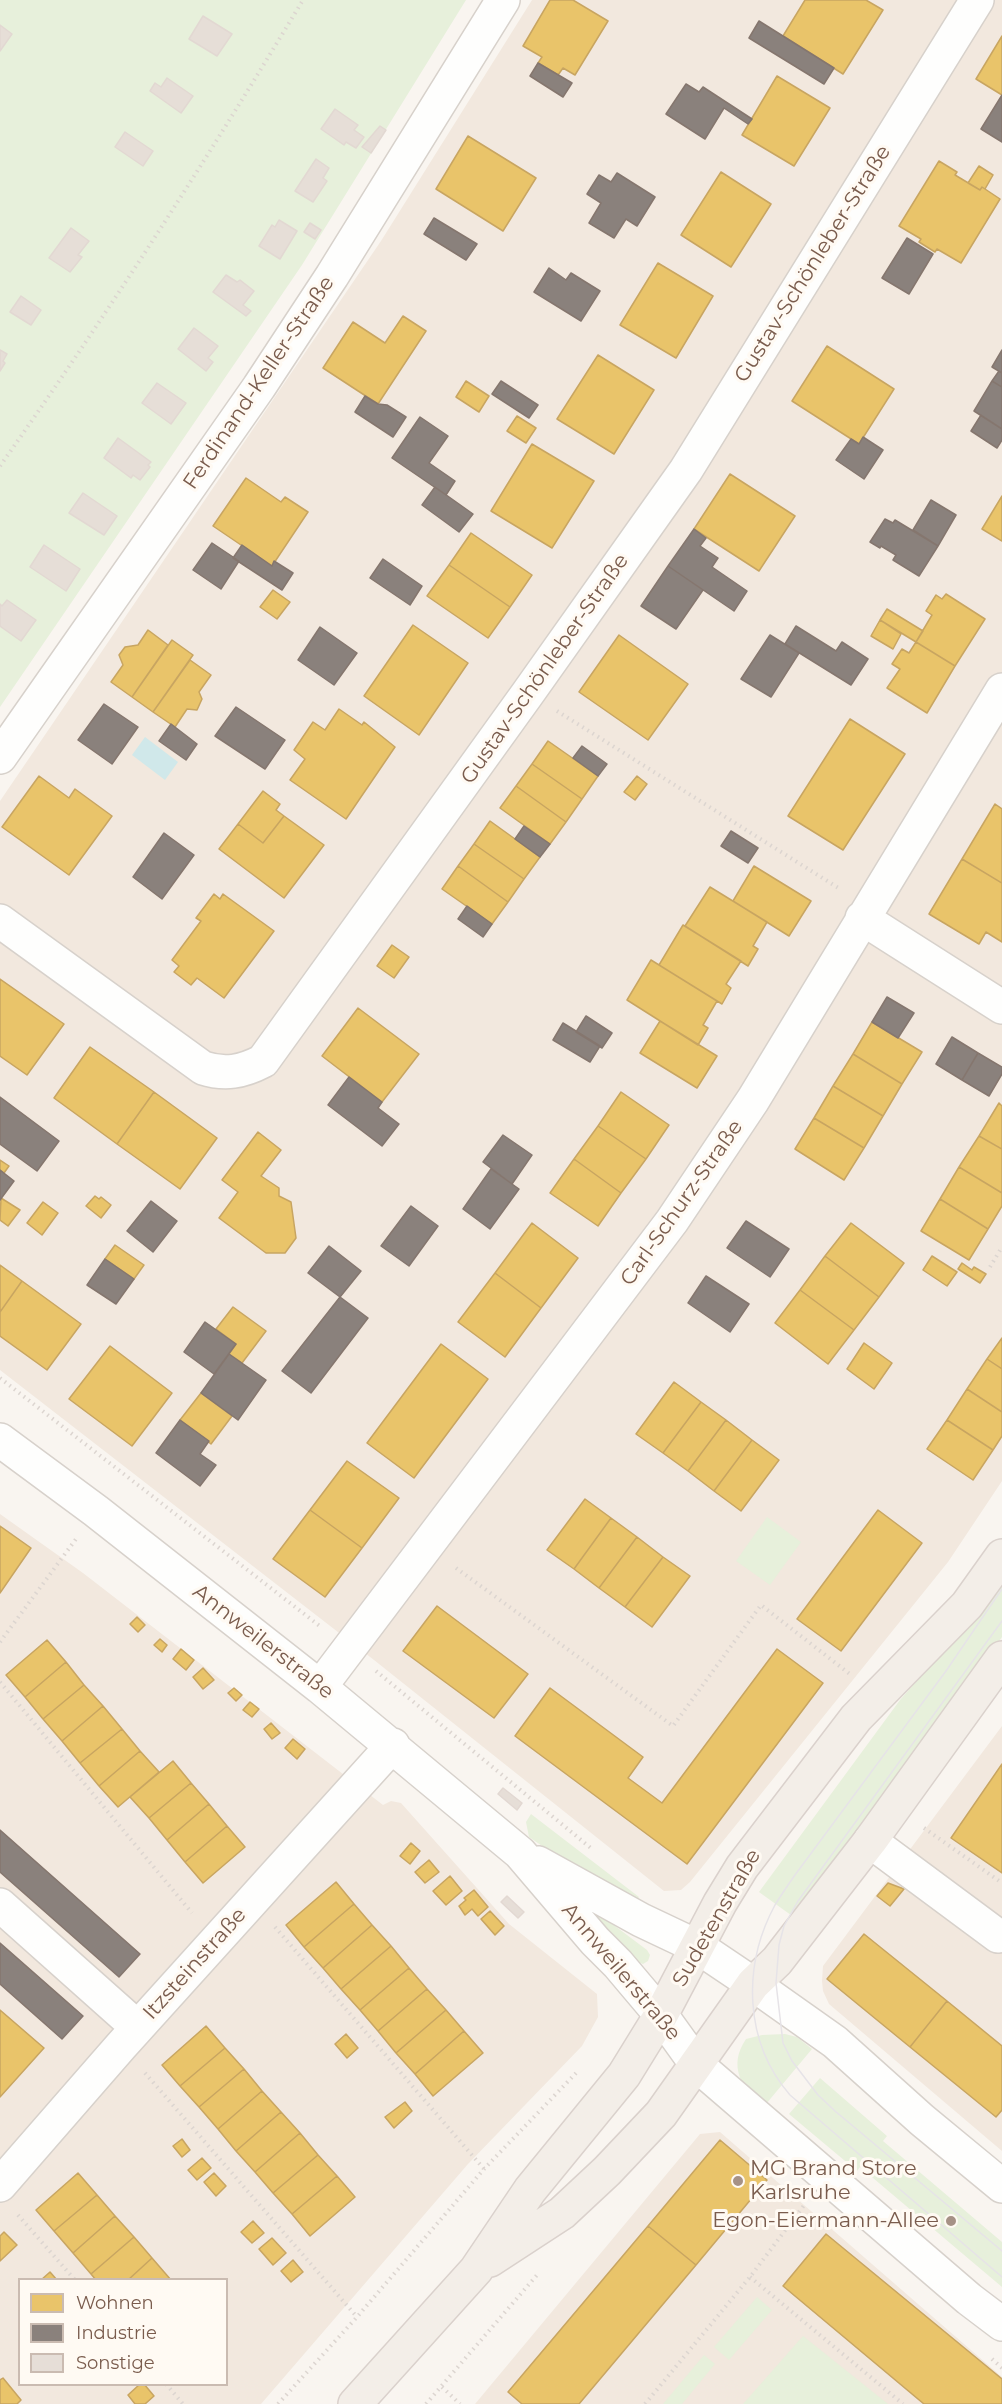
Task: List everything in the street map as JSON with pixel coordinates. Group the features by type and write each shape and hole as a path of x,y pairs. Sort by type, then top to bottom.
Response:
{"main road":[{"name":"Sudetenstraße","path":"355,2404 476,2270 530,2190 624,2075 661,2015 742,1867 856,1718 967,1605 1002,1556"},
{"name":"Sudetenstraße","path":"476,2270 562,2212 607,2171 661,2114 698,2065 753,1984 777,1961 870,1841 1002,1658"}],"street":[{"name":"Ferdinand-Keller-Straße","path":"0,757 265,378 338,267 503,0"},
{"name":"Gustav-Schönleber-Straße","path":"0,921 203,1068 219,1073 233,1072 252,1067 263,1061 686,470 977,0"},
{"name":"Carl-Schurz-Straße","path":"320,1687 672,1221 753,1100 865,912 1002,690"},
{"path":"865,912 1002,1006"},
{"name":"Annweilerstraße","path":"0,1440 96,1511 320,1687 393,1745 520,1853 661,2015 698,2065"},
{"name":"Itzsteinstraße","path":"7,2198 129,2036 393,1745"},
{"path":"870,1841 998,1936"},
{"name":"Annweilerstraße","path":"520,1853 641,1920 698,1947 753,1984"},
{"path":"0,1905 129,2036"},
{"path":"753,1984 835,2042 922,2120 1002,2186"},
{"path":"698,2065 969,2299 1002,2324"}],"path":[{"path":"0,466 77,358 224,131 303,0"},
{"path":"528,693 865,912"},
{"path":"990,1267 1002,1247"},
{"path":"0,1378 349,1649 599,1855"},
{"path":"0,1642 96,1511"},
{"path":"427,1547 673,1726 761,1605 859,1680"},
{"path":"0,1683 216,1941"},
{"path":"919,1824 1002,1883"},
{"path":"252,1901 484,2169"},
{"path":"129,2036 357,2317"},
{"path":"278,2404 357,2317 484,2169 583,2065"},
{"path":"7,2198 73,2278"},
{"path":"645,2404 750,2277 809,2199"},
{"path":"426,2404 541,2270"},
{"path":"750,2277 903,2404"},
{"path":"167,2386 183,2404"},
{"path":"442,2387 460,2404"}],"shaded area":[{"path":"532,0 1002,0 1002,1481 948,1562 690,1882 681,1890 664,1891 374,1660 0,1370 0,801 381,241"},
{"path":"0,1514 83,1573 383,1805 391,1801 401,1803 509,1924 597,1994 598,2017 582,2046 468,2164 261,2404 0,2404"},
{"path":"1002,1726 1002,2151 829,2004 823,1991 822,1981 823,1966"},
{"path":"720,2132 1002,2377 1002,2404 475,2404 700,2134"}],"green space":[{"path":"0,0 466,0 302,265 0,707"},
{"path":"767,1517 801,1542 770,1585 736,1561"},
{"path":"1002,1576 1002,1637 795,1918 759,1892 900,1700 958,1634"},
{"path":"531,1814 639,1897 636,1903 604,1888 529,1837 526,1822"},
{"path":"587,1905 647,1950 650,1955 648,1961 643,1964 638,1962 583,1906"},
{"path":"785,2034 797,2037 812,2049 761,2110 743,2085 738,2068 740,2049 746,2039 762,2035"},
{"path":"820,2078 887,2136 883,2141 1002,2242 1002,2287 860,2167 857,2171 789,2114"},
{"path":"757,2297 772,2310 729,2360 714,2347"},
{"path":"803,2336 888,2404 743,2404"},
{"path":"704,2355 715,2364 682,2404 663,2404"}],"water":[{"path":"145,737 178,762 165,780 132,755"}],"building: Wohnen":[{"path":"550,0 573,0 608,21 575,75 563,68 558,75 538,63 542,57 523,46"},
{"path":"805,0 866,0 883,10 843,74 783,36"},
{"path":"1002,36 1002,95 976,79"},
{"path":"777,76 830,108 794,166 742,135"},
{"path":"468,136 536,178 503,231 436,189"},
{"path":"939,161 957,172 955,175 980,190 982,187 1000,199 961,263 937,249 935,252 919,242 921,239 899,226"},
{"path":"979,166 993,175 985,189 982,187 980,190 968,183"},
{"path":"721,172 771,204 731,267 681,235"},
{"path":"658,263 713,296 676,358 620,325"},
{"path":"403,316 426,331 378,404 323,368 353,322 385,343"},
{"path":"827,346 894,389 859,444 792,401"},
{"path":"598,355 654,390 614,454 557,419"},
{"path":"466,381 489,396 479,412 456,397"},
{"path":"517,416 536,428 526,443 507,431"},
{"path":"532,444 594,481 552,548 491,511"},
{"path":"730,474 795,516 759,571 694,529"},
{"path":"246,478 281,502 285,497 308,512 272,566 213,526"},
{"path":"1002,496 1002,541 982,529"},
{"path":"471,533 532,575 510,607 449,565"},
{"path":"449,565 510,607 488,638 427,596"},
{"path":"273,590 290,602 277,619 260,607"},
{"path":"946,594 985,619 955,666 916,642 932,615 926,611 936,595 942,599"},
{"path":"887,609 923,631 916,642 880,620"},
{"path":"880,620 901,634 893,649 871,636"},
{"path":"413,625 468,663 419,735 364,696"},
{"path":"148,630 168,645 132,697 111,682 123,665 119,655 125,647 138,645"},
{"path":"619,635 688,684 648,740 579,692"},
{"path":"172,640 193,655 153,712 132,697"},
{"path":"916,642 955,666 927,713 887,688 900,669 892,664 902,649 909,653"},
{"path":"190,660 211,675 199,692 202,699 197,710 187,709 175,727 153,712"},
{"path":"339,709 362,725 364,722 395,747 346,819 290,780 305,759 294,750 313,722 325,730"},
{"path":"850,719 905,754 843,850 788,816"},
{"path":"548,741 598,776 582,799 532,764"},
{"path":"532,764 582,799 566,822 516,786"},
{"path":"39,776 69,798 75,789 112,816 69,875 2,827"},
{"path":"637,776 647,784 635,800 624,792"},
{"path":"516,786 566,822 550,844 500,808"},
{"path":"263,791 280,804 276,810 284,816 263,843 238,824"},
{"path":"995,804 1002,809 1002,883 962,859"},
{"path":"284,816 324,845 284,898 219,849 238,824 263,843"},
{"path":"490,821 540,857 524,879 474,844"},
{"path":"474,844 524,879 508,902 458,866"},
{"path":"962,859 1002,883 1002,942 986,932 979,944 929,914"},
{"path":"458,866 508,902 492,924 442,889"},
{"path":"754,866 811,901 789,936 733,901"},
{"path":"710,887 767,922 753,946 758,949 748,966 685,926"},
{"path":"214,894 220,899 223,894 274,931 224,998 197,978 191,985 174,972 179,966 172,960 201,921 196,918"},
{"path":"683,925 741,961 726,984 731,988 722,1004 659,965"},
{"path":"392,945 409,957 394,978 377,966"},
{"path":"651,960 717,1001 703,1025 708,1028 698,1045 627,1000"},
{"path":"0,979 64,1024 27,1075 0,1056"},
{"path":"358,1008 419,1054 382,1102 322,1056"},
{"path":"660,1021 717,1056 697,1088 640,1053"},
{"path":"872,1022 922,1052 902,1084 853,1054"},
{"path":"90,1047 154,1092 117,1144 54,1098"},
{"path":"853,1054 902,1084 883,1116 833,1086"},
{"path":"833,1086 883,1116 864,1148 814,1118"},
{"path":"154,1092 217,1138 180,1189 117,1144"},
{"path":"621,1092 669,1125 646,1159 598,1126"},
{"path":"999,1103 1002,1106 1002,1149 979,1136"},
{"path":"814,1118 864,1148 844,1180 795,1149"},
{"path":"598,1126 646,1159 621,1193 574,1159"},
{"path":"258,1132 281,1150 261,1176 279,1188 279,1196 291,1202 296,1238 285,1253 266,1253 219,1218 238,1192 222,1180"},
{"path":"979,1136 1002,1149 1002,1193 959,1167"},
{"path":"574,1159 621,1193 598,1226 550,1193"},
{"path":"0,1160 9,1166 4,1173 0,1170"},
{"path":"959,1167 1002,1193 1002,1206 988,1229 940,1199"},
{"path":"95,1196 99,1199 101,1197 111,1205 101,1218 86,1206"},
{"path":"1,1198 20,1210 8,1226 0,1220"},
{"path":"940,1199 988,1229 969,1260 921,1231"},
{"path":"43,1202 58,1213 42,1235 27,1223"},
{"path":"532,1223 578,1258 541,1308 495,1273"},
{"path":"851,1223 904,1263 879,1297 825,1256"},
{"path":"115,1245 144,1265 134,1279 105,1259"},
{"path":"825,1256 879,1297 854,1330 800,1290"},
{"path":"932,1256 957,1272 947,1286 923,1270"},
{"path":"962,1263 972,1270 974,1267 986,1274 980,1283 958,1269"},
{"path":"0,1265 22,1281 0,1312"},
{"path":"495,1273 541,1308 505,1357 458,1322"},
{"path":"22,1281 81,1324 47,1370 0,1336 0,1312"},
{"path":"800,1290 854,1330 828,1364 775,1323"},
{"path":"233,1307 266,1331 242,1363 229,1354 236,1344 216,1329"},
{"path":"1002,1338 1002,1369 987,1359"},
{"path":"864,1343 892,1363 874,1389 847,1369"},
{"path":"441,1344 488,1379 414,1478 367,1443"},
{"path":"110,1346 172,1393 132,1446 69,1399"},
{"path":"987,1359 1002,1369 1002,1412 967,1389"},
{"path":"674,1382 701,1402 663,1453 636,1434"},
{"path":"967,1389 1002,1412 1002,1436 993,1450 947,1420"},
{"path":"201,1393 232,1416 211,1444 180,1420"},
{"path":"701,1402 726,1420 688,1471 663,1453"},
{"path":"726,1420 752,1440 714,1491 688,1471"},
{"path":"947,1420 993,1450 973,1480 927,1449"},
{"path":"752,1440 779,1460 741,1511 714,1491"},
{"path":"347,1461 399,1498 362,1548 310,1510"},
{"path":"585,1499 611,1518 574,1569 547,1550"},
{"path":"310,1510 362,1548 325,1597 273,1559"},
{"path":"878,1510 922,1543 841,1651 797,1619"},
{"path":"611,1518 637,1537 599,1588 574,1569"},
{"path":"0,1526 31,1548 0,1593"},
{"path":"637,1537 663,1557 625,1607 599,1588"},
{"path":"663,1557 690,1576 652,1627 625,1607"},
{"path":"437,1606 528,1674 494,1718 403,1651"},
{"path":"137,1617 145,1625 138,1632 130,1624"},
{"path":"160,1639 167,1645 162,1652 154,1645"},
{"path":"47,1640 66,1662 25,1697 6,1675"},
{"path":"181,1649 194,1660 186,1670 173,1659"},
{"path":"777,1649 823,1683 687,1864 515,1736 550,1688 643,1757 628,1778 662,1803"},
{"path":"66,1662 84,1685 43,1719 25,1697"},
{"path":"203,1668 214,1680 203,1689 193,1677"},
{"path":"84,1685 103,1706 62,1741 43,1719"},
{"path":"234,1688 242,1695 236,1701 228,1693"},
{"path":"250,1702 259,1709 252,1717 243,1710"},
{"path":"103,1706 122,1729 80,1763 62,1741"},
{"path":"271,1723 280,1733 272,1739 264,1729"},
{"path":"122,1729 140,1751 99,1786 80,1763"},
{"path":"293,1739 305,1749 297,1759 285,1748"},
{"path":"140,1751 159,1772 118,1807 99,1786"},
{"path":"173,1761 191,1783 149,1818 130,1797"},
{"path":"1002,1764 1002,1873 951,1838"},
{"path":"191,1783 209,1804 167,1840 149,1818"},
{"path":"209,1804 227,1826 185,1862 167,1840"},
{"path":"227,1826 245,1847 203,1883 185,1862"},
{"path":"411,1843 420,1851 410,1864 400,1856"},
{"path":"429,1860 439,1872 425,1883 415,1872"},
{"path":"450,1876 462,1891 446,1905 433,1891"},
{"path":"336,1882 354,1904 304,1947 286,1925"},
{"path":"888,1883 904,1889 890,1906 877,1896"},
{"path":"474,1890 488,1907 478,1916 472,1909 465,1915 459,1906 466,1900 464,1898"},
{"path":"354,1904 372,1925 323,1968 304,1947"},
{"path":"490,1911 504,1926 495,1935 481,1919"},
{"path":"372,1925 391,1946 341,1989 323,1968"},
{"path":"864,1934 947,2001 910,2047 827,1979"},
{"path":"391,1946 409,1968 360,2010 341,1989"},
{"path":"409,1968 427,1989 378,2031 360,2010"},
{"path":"427,1989 446,2010 396,2053 378,2031"},
{"path":"947,2001 1002,2046 1002,2110 996,2117 910,2047"},
{"path":"0,2010 44,2048 0,2097"},
{"path":"446,2010 464,2031 415,2074 396,2053"},
{"path":"206,2026 225,2048 180,2086 162,2065"},
{"path":"464,2031 483,2053 433,2096 415,2074"},
{"path":"346,2034 358,2048 347,2058 335,2044"},
{"path":"225,2048 244,2069 199,2107 180,2086"},
{"path":"244,2069 262,2091 218,2129 199,2107"},
{"path":"262,2091 281,2112 236,2151 218,2129"},
{"path":"405,2102 412,2111 394,2128 385,2117"},
{"path":"281,2112 300,2133 255,2172 236,2151"},
{"path":"300,2133 318,2155 273,2193 255,2172"},
{"path":"182,2139 190,2150 182,2157 173,2146"},
{"path":"720,2140 767,2180 696,2265 648,2226"},
{"path":"318,2155 337,2176 292,2214 273,2193"},
{"path":"202,2158 211,2168 197,2180 188,2170"},
{"path":"78,2173 97,2195 54,2231 36,2210"},
{"path":"214,2173 226,2186 216,2196 204,2182"},
{"path":"337,2176 355,2197 310,2236 292,2214"},
{"path":"97,2195 115,2216 73,2253 54,2231"},
{"path":"115,2216 134,2237 91,2274 73,2253"},
{"path":"253,2221 264,2233 252,2243 241,2232"},
{"path":"648,2226 696,2265 579,2404 522,2404 508,2392"},
{"path":"4,2232 17,2245 0,2261 0,2236"},
{"path":"826,2234 1002,2379 1002,2404 924,2404 783,2286"},
{"path":"134,2237 152,2258 130,2278 94,2278 91,2274"},
{"path":"272,2238 286,2253 273,2265 259,2249"},
{"path":"152,2258 169,2278 130,2278"},
{"path":"293,2260 303,2272 291,2282 281,2271"},
{"path":"50,2272 55,2278 43,2278"},
{"path":"3,2378 21,2400 17,2404 0,2404 0,2380"},
{"path":"138,2386 146,2386 154,2396 145,2404 135,2404 128,2395"}],"building: Industrie":[{"path":"759,21 834,68 824,84 749,38"},
{"path":"538,63 572,83 563,97 530,76"},
{"path":"686,84 699,92 703,87 752,119 748,124 724,108 705,139 666,114"},
{"path":"1002,95 1002,142 981,129"},
{"path":"617,173 655,197 637,226 626,219 614,238 589,223 601,203 587,194 599,175 611,182"},
{"path":"434,218 477,244 466,260 424,234"},
{"path":"907,238 933,254 909,294 882,278"},
{"path":"549,268 566,280 571,273 600,291 581,321 534,292"},
{"path":"1002,350 1002,373 992,367"},
{"path":"999,371 1002,373 1002,387 992,381"},
{"path":"501,381 538,405 529,418 492,394"},
{"path":"992,381 1002,387 1002,429 974,411"},
{"path":"365,396 378,404 387,405 406,417 393,437 355,412"},
{"path":"981,415 1002,429 1002,440 997,448 971,431"},
{"path":"420,417 448,436 429,463 455,481 446,495 392,458"},
{"path":"863,437 883,450 864,479 836,460 851,439 859,444"},
{"path":"435,487 473,514 459,532 422,505"},
{"path":"931,500 956,515 938,546 913,530"},
{"path":"885,519 893,523 895,520 938,546 919,576 893,560 896,555 870,542"},
{"path":"694,529 706,538 700,546 718,558 712,567 747,591 734,611 668,566"},
{"path":"212,543 239,561 221,589 193,570"},
{"path":"242,545 272,566 274,561 293,573 282,590 233,558"},
{"path":"383,559 422,586 410,605 370,578"},
{"path":"668,566 703,590 676,629 641,606"},
{"path":"796,626 836,651 842,642 868,659 851,685 785,644"},
{"path":"320,627 357,653 334,685 298,660"},
{"path":"770,635 799,653 771,697 741,679"},
{"path":"104,704 138,727 112,764 78,740"},
{"path":"236,707 285,740 265,769 215,736"},
{"path":"171,724 197,744 186,760 159,741"},
{"path":"582,746 607,764 598,776 573,758"},
{"path":"524,826 550,844 540,857 515,839"},
{"path":"731,831 758,848 748,863 721,846"},
{"path":"164,833 194,855 162,899 133,877"},
{"path":"467,906 492,924 483,937 458,919"},
{"path":"887,997 914,1013 898,1038 872,1022"},
{"path":"586,1016 612,1033 602,1048 576,1032"},
{"path":"563,1023 600,1046 590,1062 553,1040"},
{"path":"952,1037 978,1053 962,1080 936,1064"},
{"path":"978,1053 1002,1067 1002,1074 989,1096 962,1080"},
{"path":"349,1077 382,1102 378,1108 399,1124 382,1146 328,1105"},
{"path":"0,1097 59,1141 37,1171 0,1144"},
{"path":"503,1135 532,1155 512,1184 483,1162"},
{"path":"491,1169 519,1189 490,1229 463,1209"},
{"path":"0,1170 14,1181 0,1200"},
{"path":"151,1201 177,1221 153,1252 127,1231"},
{"path":"411,1206 438,1226 409,1266 381,1246"},
{"path":"746,1221 789,1249 770,1277 727,1248"},
{"path":"329,1246 361,1271 340,1297 308,1273"},
{"path":"105,1259 134,1279 116,1304 87,1285"},
{"path":"706,1276 749,1304 730,1332 688,1303"},
{"path":"340,1297 368,1318 311,1393 282,1371"},
{"path":"205,1322 236,1344 214,1374 184,1352"},
{"path":"229,1354 266,1380 238,1420 201,1393"},
{"path":"180,1420 209,1441 200,1454 216,1465 200,1486 156,1453"},
{"path":"0,1830 140,1954 119,1977 0,1872"},
{"path":"0,1943 83,2016 62,2039 0,1984"}],"building: Sonstige":[{"path":"203,16 232,34 217,56 189,39"},
{"path":"0,25 12,34 0,51"},
{"path":"167,78 193,96 181,113 150,91 155,83 161,87"},
{"path":"335,109 358,125 354,130 364,137 356,148 346,142 344,145 321,129"},
{"path":"380,126 386,130 371,153 362,147"},
{"path":"125,132 153,151 143,166 115,147"},
{"path":"316,159 329,168 323,178 327,181 313,202 295,191"},
{"path":"279,220 297,231 280,259 259,246 272,225 275,227"},
{"path":"310,223 321,230 315,239 304,232"},
{"path":"71,228 89,241 78,255 82,257 70,272 49,258"},
{"path":"226,275 237,282 240,280 254,291 243,305 251,311 246,316 213,292"},
{"path":"21,296 41,310 31,325 10,312"},
{"path":"194,328 218,346 208,358 213,362 206,371 178,349"},
{"path":"0,350 7,354 0,371"},
{"path":"157,383 186,403 171,424 142,403"},
{"path":"118,438 151,462 140,480 133,475 131,478 104,458"},
{"path":"83,493 117,516 104,535 69,513"},
{"path":"44,545 80,569 66,591 30,567"},
{"path":"7,600 36,620 21,641 0,626 0,604 2,606"},
{"path":"503,1788 522,1803 517,1810 498,1794"},
{"path":"507,1896 524,1912 518,1918 501,1902"}],"tram line":[{"path":"1002,1589 946,1671 775,1905 764,1929 753,1978 756,2028 775,2074 790,2095 1002,2277"},
{"path":"1002,1621 798,1901 784,1926 779,1945 776,1983 783,2043 792,2061 818,2095 1002,2251"}],"place":[{"name":"MG Brand Store Karlsruhe","path":"738,2181"},
{"name":"Egon-Eiermann-Allee","path":"951,2221"}]}
